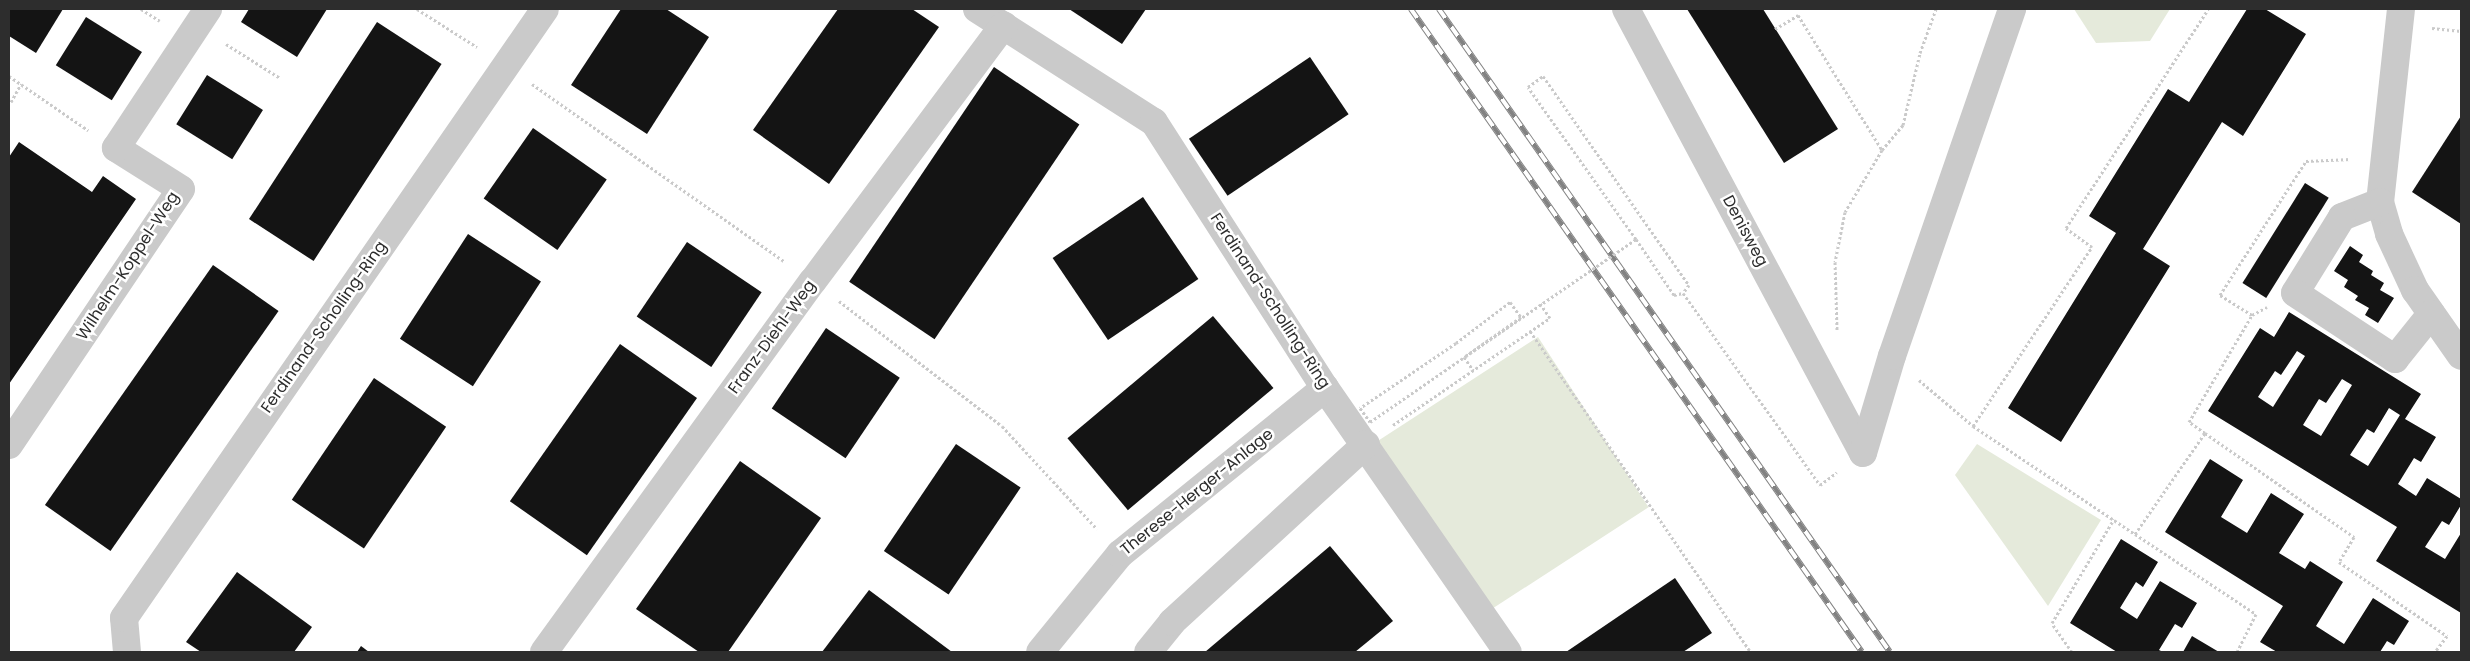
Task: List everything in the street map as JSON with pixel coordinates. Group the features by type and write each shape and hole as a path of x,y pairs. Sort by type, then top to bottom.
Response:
{"street":[{"name":"Ferdinand-Scholling-Ring","path":"127,652 124,618 545,9"},
{"name":"Ferdinand-Scholling-Ring","path":"977,9 1154,122 1325,388 1366,444 1508,652"},
{"name":"Denisweg","path":"1626,9 1863,453"},
{"path":"1863,453 1892,356 2012,9"},
{"path":"2401,9 2383,157 2380,202 2401,263 2431,314 2461,356"},
{"path":"116,148 203,17"},
{"name":"Franz-Diehl-Weg","path":"544,652 813,281 1004,25"},
{"name":"Wilhelm-Koppel-Weg","path":"9,445 181,189 116,148"},
{"path":"2380,202 2342,217 2295,293 2395,359 2431,314"},
{"name":"Therese-Herger-Anlage","path":"1040,652 1120,554 1325,388"},
{"path":"1148,652 1172,622 1366,444"}],"path":[{"path":"1837,335 1835,262 1845,212 1882,150 1902,125 1920,53 1936,9"},
{"path":"1973,426 2092,247 2066,228 2208,9"},
{"path":"1775,29 1798,15 1882,150"},
{"path":"203,17 280,78"},
{"path":"9,76 116,148"},
{"path":"1543,76 1689,285 1682,293 1674,295 1528,87 1543,76"},
{"path":"11,102 21,84"},
{"path":"2383,157 2306,161 2220,295 2252,315 2188,422 2354,536 2339,562 2447,636 2435,652"},
{"path":"1473,370 1464,357 1521,317 1515,310 1510,302 1456,343 1360,408 1370,422 1508,326 1516,320 1524,314 1636,239"},
{"path":"1682,293 1820,485 1863,453"},
{"path":"1366,444 1550,318 1540,303"},
{"path":"1530,331 1751,652"},
{"path":"1892,356 1973,426 2256,614 2237,652"},
{"path":"2135,534 2205,433"},
{"path":"2072,652 2052,623 2114,519"}],"shaded area":[{"path":"2074,9 2170,9 2150,41 2096,43"},
{"path":"1538,337 1649,507 1478,618 1368,448"},
{"path":"1977,444 2101,520 2048,606 1955,475"}],"building":[{"path":"9,9 63,9 36,53 9,36"},
{"path":"249,9 327,9 297,57 241,22"},
{"path":"621,9 666,9 709,37 647,134 571,85"},
{"path":"838,9 912,9 939,27 829,184 753,130"},
{"path":"1069,9 1146,9 1122,44"},
{"path":"1687,9 1763,9 1838,129 1784,163"},
{"path":"2247,9 2265,9 2306,34 2243,136 2222,122 2143,249 2170,266 2061,442 2008,408 2116,233 2089,216 2168,89 2189,102"},
{"path":"86,17 142,52 112,100 56,65"},
{"path":"377,22 442,64 314,261 249,219"},
{"path":"1310,57 1349,114 1228,196 1189,139"},
{"path":"994,67 1079,125 935,339 849,282"},
{"path":"207,75 263,110 232,159 176,124"},
{"path":"2461,116 2461,224 2412,192"},
{"path":"533,128 607,180 557,250 484,198"},
{"path":"19,142 92,192 103,176 136,199 9,384 9,157"},
{"path":"2305,183 2329,198 2266,298 2242,283"},
{"path":"1143,197 1198,279 1108,340 1053,258"},
{"path":"468,234 541,281 473,386 400,339"},
{"path":"687,242 762,292 711,367 637,317"},
{"path":"2350,246 2363,255 2359,262 2373,271 2371,275 2384,283 2380,290 2394,298 2378,323 2365,315 2369,308 2355,300 2358,296 2344,287 2348,280 2334,271"},
{"path":"213,265 279,311 110,551 45,505"},
{"path":"2289,312 2421,394 2405,419 2436,437 2421,462 2414,458 2398,484 2416,496 2427,478 2461,499 2461,505 2449,525 2442,521 2425,547 2445,559 2461,533 2461,613 2376,561 2397,527 2208,411 2260,328 2274,337","holes":["2297,351 2305,356 2273,407 2258,397 2275,371 2281,375","2342,379 2352,385 2321,436 2303,425 2319,399 2326,403","2389,408 2400,415 2368,466 2350,455 2367,429 2374,433"]},
{"path":"1213,316 1273,388 1128,510 1067,438"},
{"path":"826,328 900,378 846,458 772,408"},
{"path":"620,344 697,398 587,555 510,501"},
{"path":"374,378 446,427 364,549 292,500"},
{"path":"956,444 1021,488 949,595 884,551"},
{"path":"2210,459 2243,480 2221,517 2247,533 2271,493 2304,514 2279,553 2305,569 2310,561 2343,582 2316,626 2344,644 2373,598 2409,621 2394,645 2387,641 2380,652 2277,652 2260,642 2283,606 2165,532"},
{"path":"740,461 821,518 728,652 699,652 636,609"},
{"path":"2121,539 2158,562 2143,587 2136,582 2120,608 2137,619 2160,581 2197,603 2182,628 2175,624 2159,650 2163,652 2117,652 2070,623"},
{"path":"1330,546 1393,621 1355,652 1205,652"},
{"path":"237,572 312,627 294,652 201,652 186,642"},
{"path":"1675,578 1712,633 1683,652 1566,652"},
{"path":"869,590 952,652 822,652"},
{"path":"2192,636 2219,652 2183,652"},
{"path":"361,646 369,652 357,652"}],"railway":[{"path":"1411,9 1862,652"},
{"path":"1439,9 1890,652"}]}
